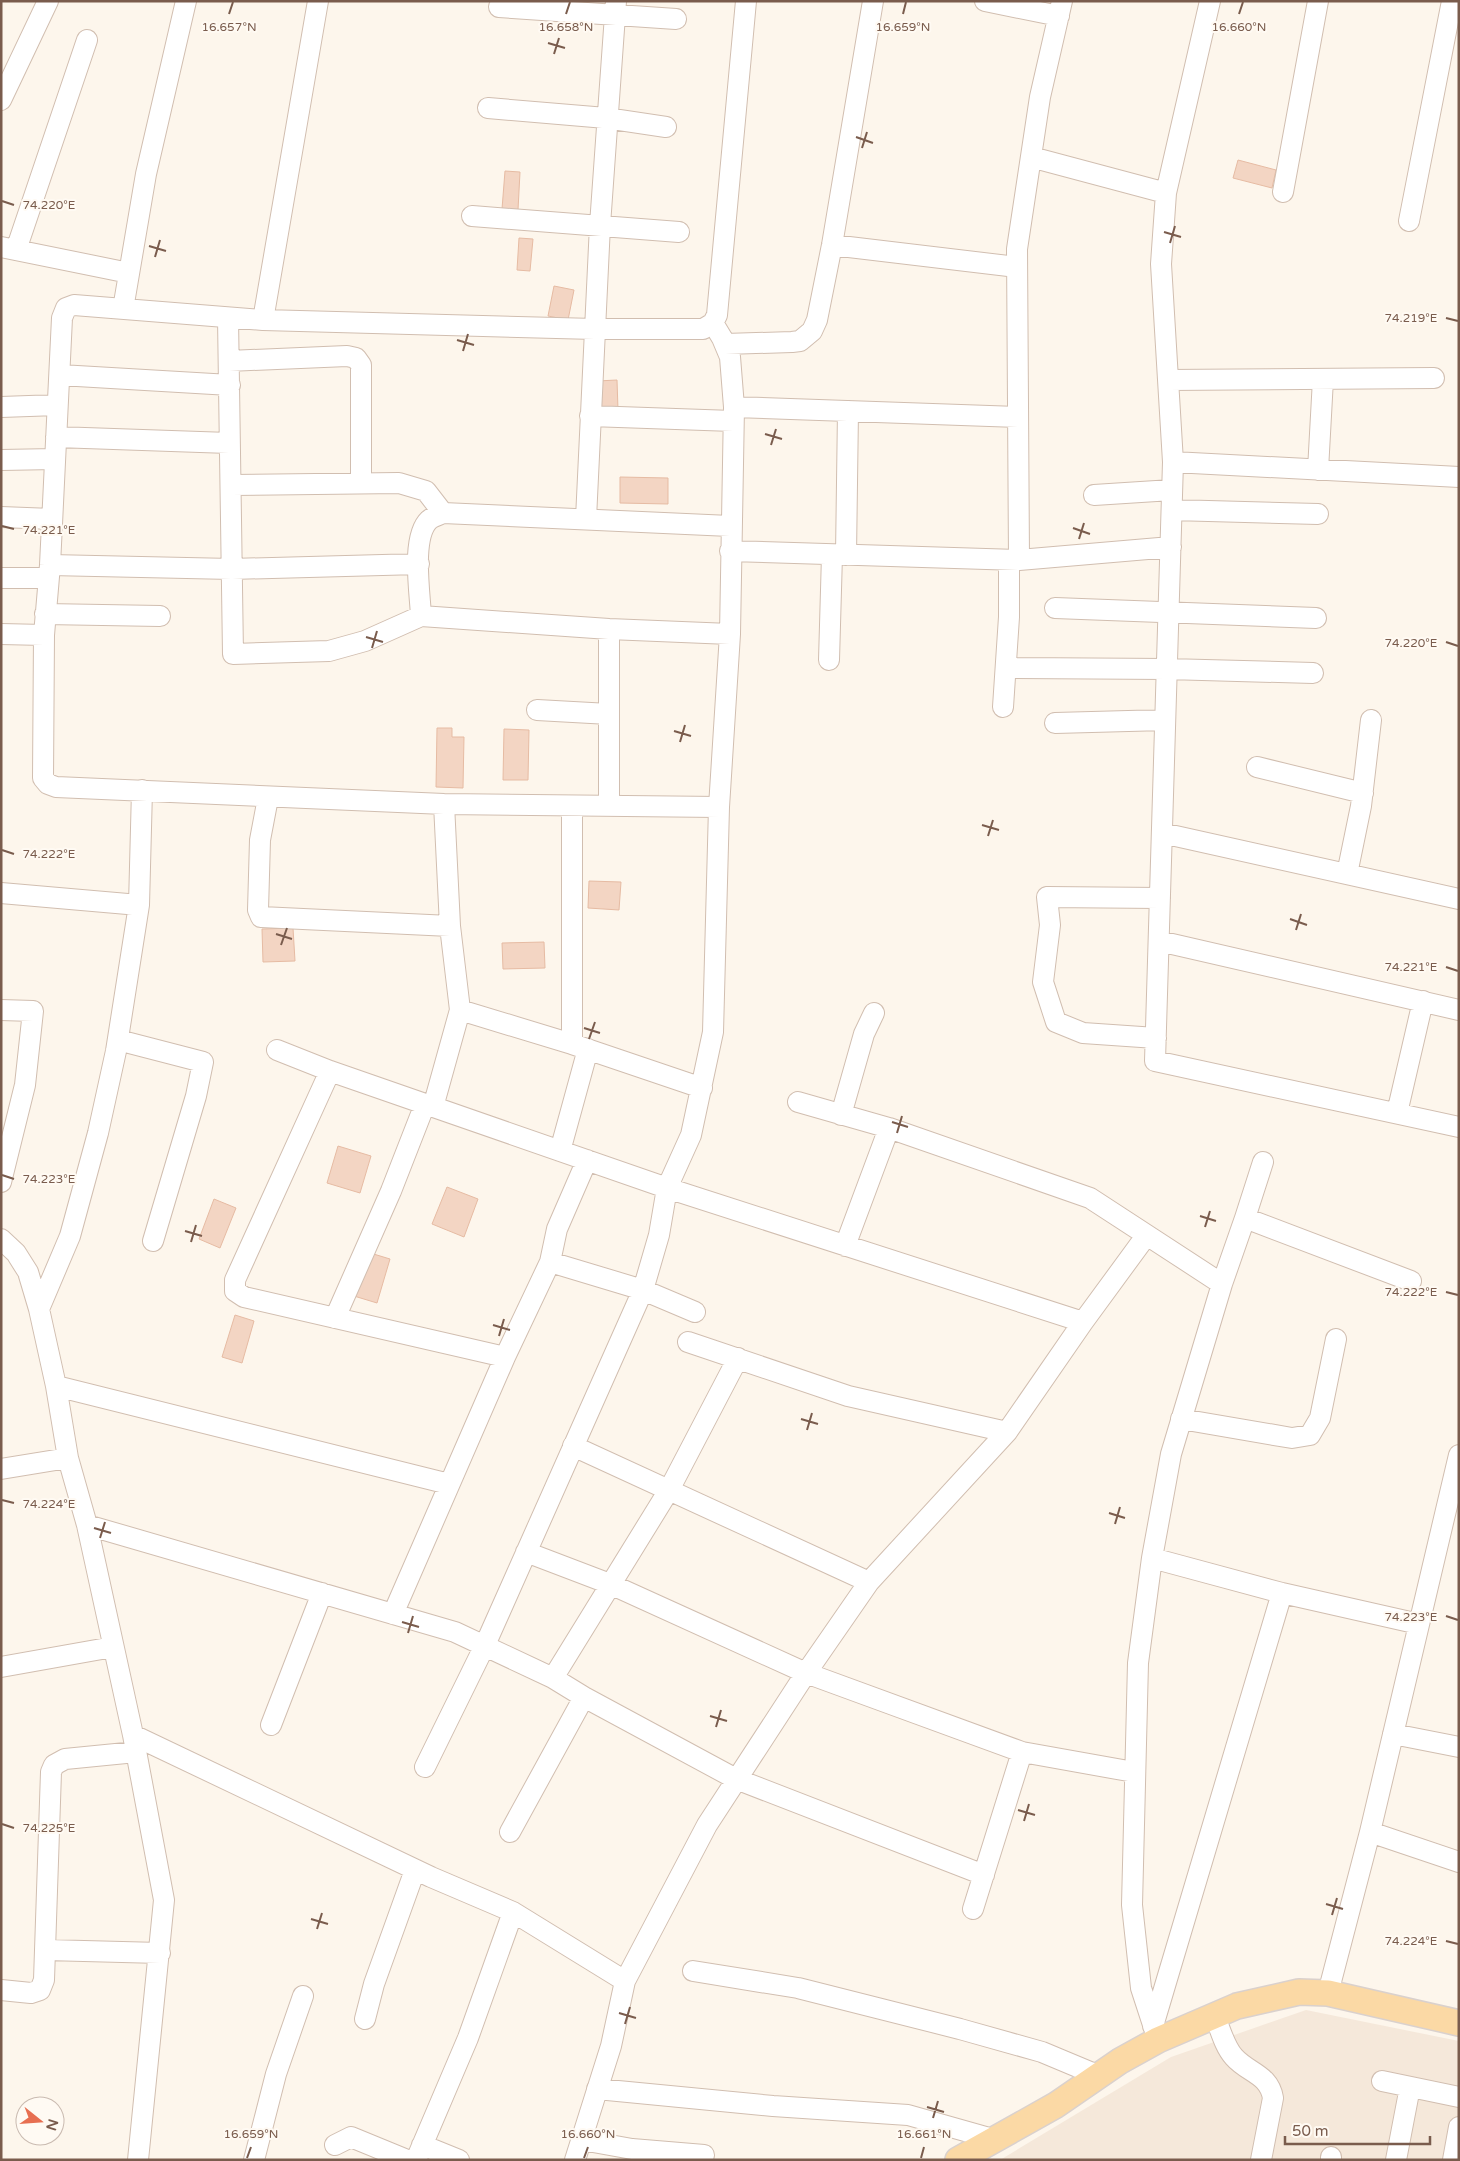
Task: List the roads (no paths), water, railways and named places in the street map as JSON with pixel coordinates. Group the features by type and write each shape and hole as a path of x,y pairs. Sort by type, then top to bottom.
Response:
{"main road":[{"path":"958,2160 993,2138 1056,2104 1156,2033 1237,2006 1299,1992 1328,1993 1459,2023"}],"street":[{"path":"1,100 48,1"},
{"path":"123,309 146,174 186,1"},
{"path":"263,320 318,1"},
{"path":"719,807 444,804 268,798 56,787 48,784 43,778 44,635 62,318 66,308 74,305 263,320 595,329 703,329 713,323 717,315 746,1"},
{"path":"725,344 800,341 812,331 817,320 832,245 872,1"},
{"path":"985,1 1060,8 1040,98 1017,267 1018,417 1014,560 1003,707"},
{"path":"1210,1 1166,193 1162,264 1173,462 1155,1061 1459,1127"},
{"path":"1283,192 1318,1"},
{"path":"1409,222 1452,1"},
{"path":"499,7 615,8 676,20"},
{"path":"586,519 606,118 615,8"},
{"path":"87,40 9,248 129,272"},
{"path":"488,108 606,118 666,127"},
{"path":"1031,158 1166,193"},
{"path":"472,216 679,232"},
{"path":"832,245 1017,267"},
{"path":"228,318 233,654 329,651 365,641 421,616 609,629 730,634"},
{"path":"425,1767 485,1645 643,1290 660,1235 667,1188 692,1135 702,1088 712,1032 719,807 730,634 733,414 730,357 713,323"},
{"path":"229,361 347,356 356,358 361,365 361,483"},
{"path":"60,375 230,385"},
{"path":"1168,380 1434,378"},
{"path":"1318,470 1323,379"},
{"path":"1,407 57,405"},
{"path":"590,416 848,411 1018,417"},
{"path":"829,660 839,555 848,411"},
{"path":"56,437 229,443"},
{"path":"1,460 55,458"},
{"path":"1173,462 1459,478"},
{"path":"231,485 399,483 426,491 443,513"},
{"path":"1094,495 1172,500 1318,514"},
{"path":"421,616 418,564 420,535 429,520 443,513 730,526"},
{"path":"1,517 52,519"},
{"path":"730,551 1014,560 1171,547"},
{"path":"1,578 49,571 418,564"},
{"path":"1055,608 1316,618"},
{"path":"46,614 160,616"},
{"path":"609,629 609,805"},
{"path":"1,634 44,635"},
{"path":"1006,668 1167,668 1313,673"},
{"path":"537,710 609,714"},
{"path":"1055,723 1165,720"},
{"path":"1347,874 1363,793 1371,720"},
{"path":"1257,767 1363,793"},
{"path":"39,1309 70,1236 98,1133 118,1040 139,905 142,790"},
{"path":"268,798 260,840 258,910 261,917 450,926"},
{"path":"335,1318 429,1106 460,1010 450,926 444,804"},
{"path":"560,1151 580,1047 572,806"},
{"path":"1162,833 1459,898"},
{"path":"1,893 139,905"},
{"path":"1156,1038 1083,1033 1056,1022 1043,982 1050,925 1047,897 1160,898"},
{"path":"1159,941 1459,1010"},
{"path":"1397,1113 1423,1001"},
{"path":"1,1010 33,1011 25,1085 1,1182"},
{"path":"460,1010 580,1047 702,1088"},
{"path":"841,1115 864,1034 874,1013"},
{"path":"118,1040 203,1062 196,1096 153,1240"},
{"path":"277,1050 330,1071 667,1188 1083,1322"},
{"path":"330,1071 234,1286 235,1291 244,1297 505,1357"},
{"path":"798,1102 889,1128 1090,1198 1222,1284"},
{"path":"845,1246 889,1128"},
{"path":"393,1614 505,1357 550,1262 557,1229 587,1160"},
{"path":"1156,2033 1140,1988 1132,1906 1138,1663 1152,1558 1171,1454 1222,1284 1263,1162"},
{"path":"1245,1218 1411,1281"},
{"path":"575,2160 611,2046 625,1981 707,1825 806,1673 869,1582 1007,1432 1083,1322 1146,1236"},
{"path":"1,1239 16,1253 28,1272 39,1309 56,1386 68,1458 86,1525 135,1744 164,1900 138,2160"},
{"path":"550,1262 643,1290 696,1312"},
{"path":"1181,1419 1292,1438 1310,1434 1320,1418 1336,1338"},
{"path":"688,1342 848,1396 1007,1432"},
{"path":"553,1678 669,1490 738,1358"},
{"path":"56,1386 449,1484"},
{"path":"573,1446 869,1582"},
{"path":"1328,1993 1370,1832 1419,1624 1454,1492 1459,1455"},
{"path":"1,1468 68,1458"},
{"path":"86,1525 455,1632 553,1678 584,1697 736,1779 984,1875"},
{"path":"526,1552 610,1584 806,1673 1022,1752 1134,1772"},
{"path":"1152,1558 1282,1593 1419,1624"},
{"path":"271,1725 322,1593"},
{"path":"1156,2033 1282,1593"},
{"path":"1,1667 113,1647"},
{"path":"510,1832 584,1697"},
{"path":"1393,1734 1459,1747"},
{"path":"1,1990 31,1993 40,1990 44,1980 51,1772 54,1765 65,1759 135,1744 513,1912 625,1981"},
{"path":"973,1909 1022,1752"},
{"path":"1370,1832 1459,1862"},
{"path":"365,2019 374,1984 415,1870"},
{"path":"459,2160 419,2153 468,2038 513,1912"},
{"path":"46,1950 160,1953"},
{"path":"693,1971 798,1988 950,2026 1042,2052 1097,2075"},
{"path":"254,2160 276,2074 303,1996"},
{"path":"1214,2014 1228,2050 1235,2059 1265,2079 1272,2088 1273,2098 1261,2160"},
{"path":"1382,2081 1459,2097"},
{"path":"1396,2160 1410,2087"},
{"path":"598,2089 773,2106 908,2115 993,2138"},
{"path":"1453,2160 1459,2127"},
{"path":"335,2145 351,2136 407,2160"},
{"path":"582,2140 632,2149 704,2155"}]}
